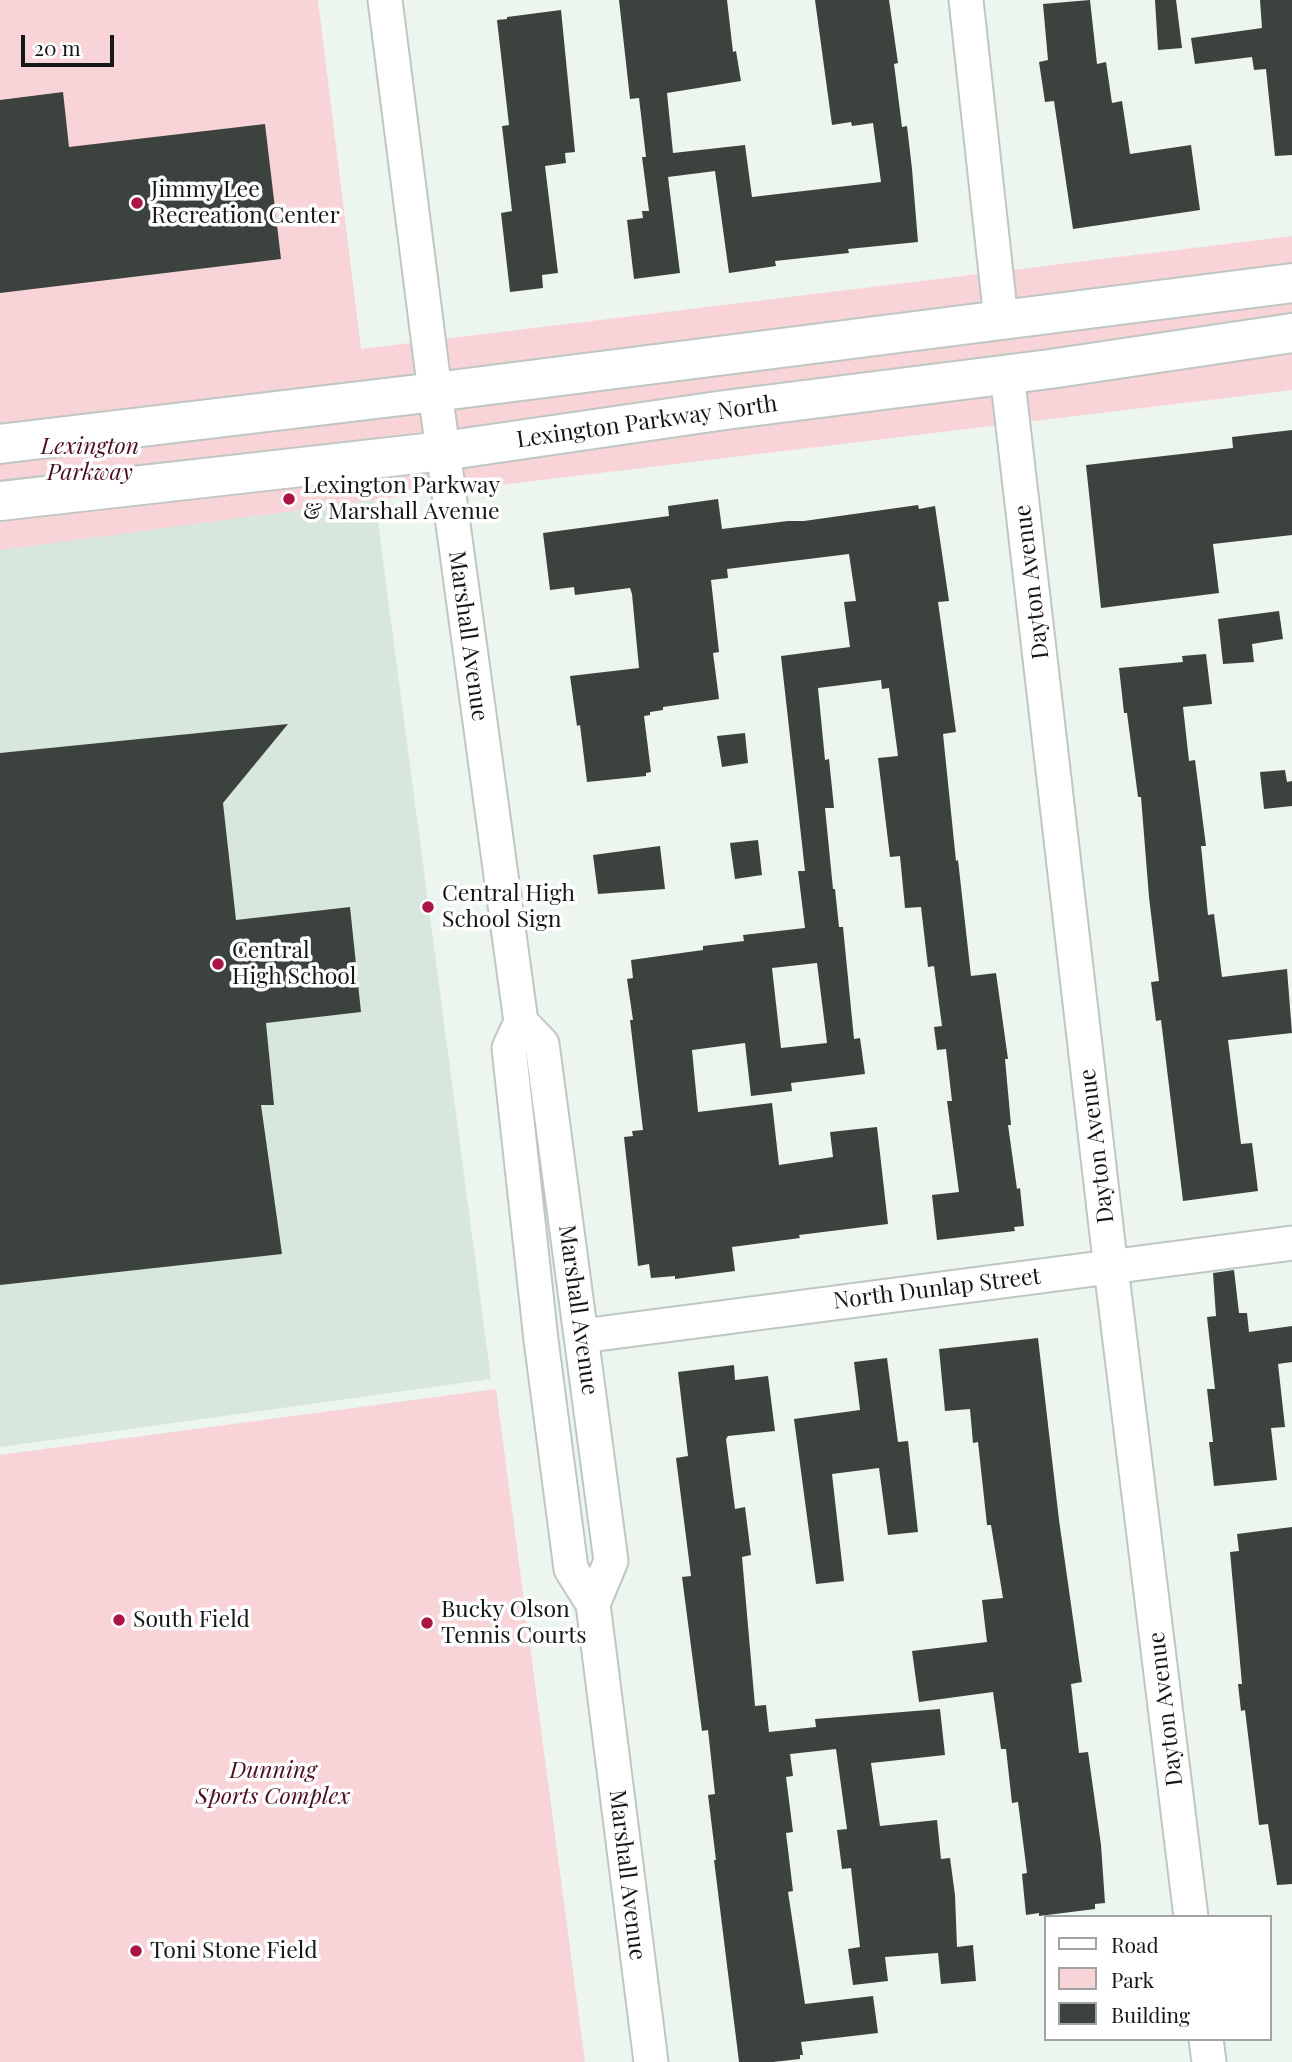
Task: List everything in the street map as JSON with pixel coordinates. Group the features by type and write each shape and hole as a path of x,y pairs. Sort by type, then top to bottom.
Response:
{"main road":[{"path":"0,443 435,392 1292,283"},
{"name":"Lexington Parkway North","path":"0,501 443,451 1292,333"}],"street":[{"name":"Marshall Avenue","path":"385,0 435,392 521,1022 509,1048 541,1340 571,1569 593,1604 652,2062"},
{"path":"966,0 1001,319"},
{"name":"Dayton Avenue","path":"1007,374 1111,1267 1191,1915"},
{"name":"Marshall Avenue","path":"521,1022 542,1044 611,1561 593,1604"},
{"name":"North Dunlap Street","path":"582,1336 1292,1244"},
{"path":"1206,2041 1209,2062"}],"shaded area":[{"name":"Central High School","path":"375,500 491,1379 0,1447 0,549"}],"green space":[{"name":"Lexington Parkway","path":"0,0 318,0 361,349 1292,236 1292,390 375,500 0,550"},
{"name":"Dunning Sports Complex","path":"496,1389 585,2062 0,2062 0,1455"}],"building":[{"path":"619,0 727,0 733,52 736,51 741,81 667,93 673,153 745,145 752,197 881,182 873,123 832,125 815,0 889,0 898,63 894,64 902,127 907,126 918,242 848,249 849,253 775,261 776,266 729,273 715,171 668,177 680,273 634,279 627,220 643,218 642,211 649,211 642,157 646,157 639,98 630,99"},
{"path":"1090,0 1097,64 1106,62 1112,103 1122,101 1130,154 1191,145 1200,210 1073,229 1054,101 1045,102 1039,62 1048,60 1043,4"},
{"path":"1155,0 1176,0 1182,48 1158,50"},
{"path":"1260,0 1292,0 1292,155 1275,156 1266,69 1254,70 1252,57 1195,64 1191,38 1262,28"},
{"path":"561,10 575,152 565,153 566,163 545,166 558,273 542,275 543,288 510,292 501,213 512,211 502,126 509,125 497,20"},
{"name":"Jimmy Lee Recreation Center","path":"63,92 69,147 265,124 281,259 0,293 0,100"},
{"path":"1292,430 1292,535 1213,544 1219,593 1101,608 1086,465 1233,448 1232,437"},
{"path":"718,499 722,529 918,505 919,509 935,506 949,601 938,602 956,732 943,734 956,861 958,860 971,976 996,973 1008,1059 1005,1059 1011,1125 1008,1125 1024,1226 1014,1227 1015,1231 937,1240 932,1195 959,1192 947,1101 952,1101 946,1049 937,1050 934,1027 942,1026 934,966 928,967 921,907 905,908 900,856 890,857 878,758 898,756 889,688 882,689 881,680 818,688 825,760 829,759 834,808 825,808 833,889 839,927 843,927 854,1039 860,1038 865,1074 791,1083 792,1091 751,1096 745,1043 692,1050 698,1112 772,1103 779,1165 833,1157 830,1132 877,1127 888,1224 732,1247 735,1271 675,1279 675,1276 651,1278 649,1264 638,1266 624,1137 633,1136 632,1131 643,1130 627,979 633,978 631,960 744,941 743,935 805,928 798,871 805,871 781,656 850,647 844,602 856,601 849,554 727,569 728,578 711,580 719,652 713,653 719,699 663,707 663,710 644,716 651,772 646,773 646,776 587,782 580,725 577,726 570,676 639,668 632,594 630,588 575,595 574,587 550,590 543,533 669,516 668,506","holes":["817,963 827,1043 781,1048 772,968"]},
{"path":"1279,611 1283,639 1252,644 1254,662 1223,664 1218,619"},
{"path":"1206,654 1212,704 1183,707 1189,761 1195,760 1206,846 1201,846 1208,915 1214,914 1222,977 1287,969 1292,1033 1228,1040 1241,1144 1252,1143 1258,1191 1183,1201 1161,1020 1156,1021 1151,982 1159,981 1141,797 1138,797 1119,668 1183,662 1182,656"},
{"name":"Central High School","path":"288,724 223,803 236,920 350,907 361,1012 266,1023 274,1105 261,1105 282,1254 0,1285 0,753"},
{"path":"745,733 748,763 722,767 717,736"},
{"path":"1285,770 1287,782 1292,781 1292,806 1264,809 1260,772"},
{"path":"758,840 762,875 735,879 730,843"},
{"path":"660,846 665,889 598,894 593,855"},
{"path":"1234,1270 1239,1313 1247,1313 1249,1332 1292,1326 1292,1362 1278,1364 1285,1427 1271,1428 1277,1480 1214,1486 1209,1442 1213,1442 1207,1389 1215,1389 1207,1317 1216,1316 1213,1273"},
{"path":"1038,1338 1059,1520 1082,1682 1071,1684 1079,1753 1088,1752 1101,1845 1105,1903 1095,1904 1095,1909 1039,1916 1039,1913 1026,1915 1022,1874 1027,1873 1018,1802 1012,1803 1006,1749 1001,1749 993,1692 919,1702 912,1651 987,1642 982,1600 1003,1598 991,1525 987,1525 978,1442 973,1443 970,1409 945,1411 939,1349"},
{"path":"887,1358 898,1442 908,1441 918,1532 888,1535 879,1468 832,1474 844,1581 816,1584 794,1419 860,1410 854,1362"},
{"path":"734,1365 735,1380 768,1376 775,1431 728,1436 726,1439 735,1509 745,1507 751,1555 742,1557 755,1706 766,1705 769,1732 816,1727 815,1719 940,1709 945,1755 871,1763 880,1826 937,1820 941,1859 950,1858 957,1947 973,1945 976,1981 941,1984 938,1953 885,1957 888,1981 853,1985 848,1949 860,1947 851,1868 842,1869 837,1830 847,1829 836,1749 790,1754 793,1776 786,1777 793,1832 786,1833 793,1891 788,1892 805,2004 873,1996 878,2033 801,2042 803,2055 800,2055 800,2059 773,2062 739,2062 714,1860 708,1795 715,1794 708,1730 702,1731 682,1577 691,1576 676,1458 688,1456 678,1372"},
{"path":"1292,1527 1292,1884 1277,1885 1268,1824 1259,1825 1245,1710 1241,1711 1238,1684 1242,1684 1230,1552 1239,1551 1237,1534"}],"place":[{"name":"Jimmy Lee Recreation Center","path":"137,203"},
{"name":"Lexington Parkway & Marshall Avenue","path":"289,499"},
{"name":"Central High School Sign","path":"428,907"},
{"name":"Central High School","path":"218,964"},
{"name":"South Field","path":"119,1620"},
{"name":"Bucky Olson Tennis Courts","path":"427,1623"},
{"name":"Toni Stone Field","path":"136,1951"}]}
